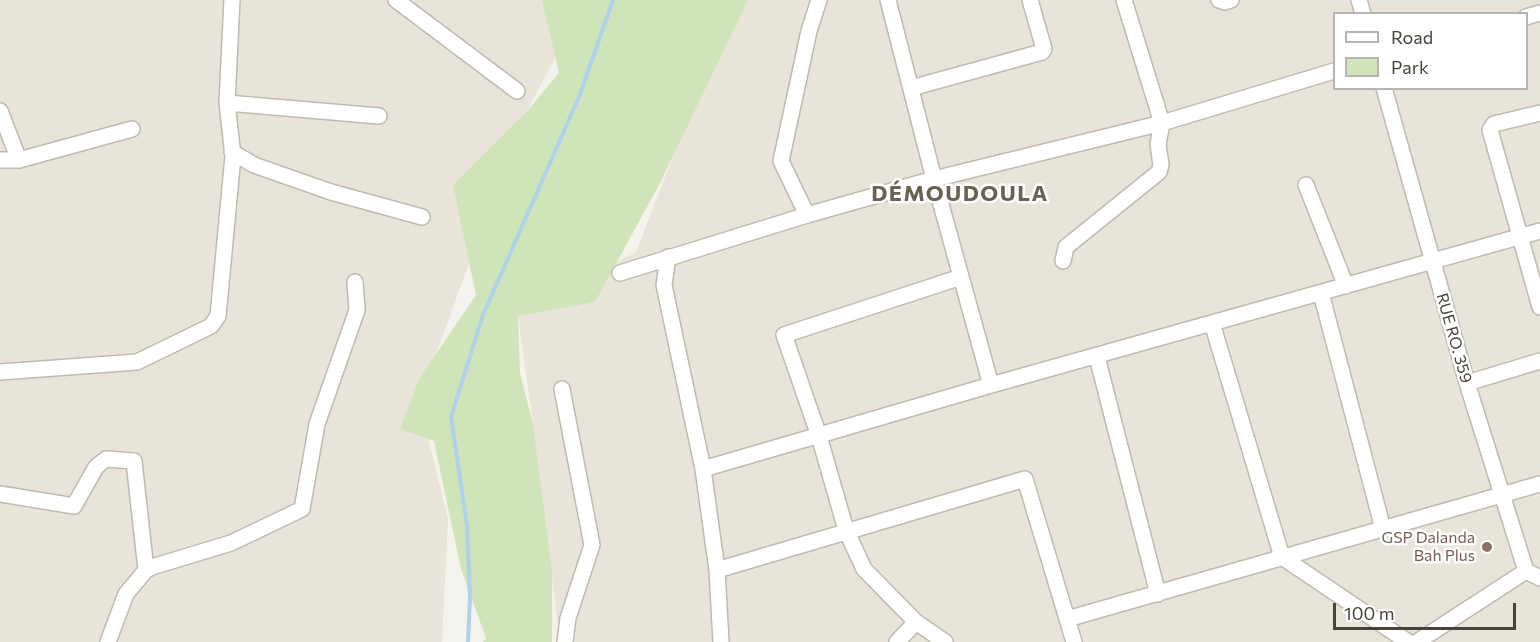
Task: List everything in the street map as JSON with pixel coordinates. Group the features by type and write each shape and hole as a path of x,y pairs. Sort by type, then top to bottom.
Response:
{"street":[{"path":"0,372 137,362 211,326 218,316 232,152 227,103 232,0"},
{"path":"396,0 517,91"},
{"path":"807,216 781,161 809,32 819,0"},
{"path":"888,0 934,179 991,385"},
{"path":"911,88 1042,52 1044,49 1030,0"},
{"path":"1063,261 1066,247 1159,172 1161,165 1158,144 1162,123 1124,0"},
{"path":"1219,0 1225,2 1231,0"},
{"path":"620,273 934,179 1162,123 1333,72"},
{"name":"RUE RO. 359","path":"1385,90 1467,383 1503,495 1533,574"},
{"path":"227,103 379,116"},
{"path":"0,111 19,160"},
{"path":"1540,113 1494,124 1490,130 1540,307"},
{"path":"0,160 19,160 132,129"},
{"path":"232,152 254,165 331,192 422,217"},
{"path":"1306,185 1347,285"},
{"path":"703,469 991,385 1540,231"},
{"path":"668,257 664,285 703,469 717,570 721,642"},
{"path":"945,642 916,622 864,569 846,531 819,436 784,335 962,277"},
{"path":"108,642 126,594 146,570 231,543 302,509 317,424 357,310 355,282"},
{"path":"1321,292 1383,530"},
{"path":"1212,323 1282,557 1408,642"},
{"path":"1097,357 1158,594"},
{"path":"1467,383 1540,361"},
{"path":"562,389 592,545 568,618 566,642"},
{"path":"0,494 74,506 96,467 106,459 134,461 146,570"},
{"path":"717,570 1025,479 1074,642"},
{"path":"1067,619 1540,484"},
{"path":"1417,642 1533,574"},
{"path":"897,642 916,622"}],"shaded area":[{"path":"0,0 586,0 527,111 524,112 419,401 448,519 442,642 0,642"},
{"path":"745,0 1540,0 1540,642 558,642 558,626 518,316 636,252 701,84"}],"green space":[{"path":"542,0 748,0 660,183 595,302 518,316 520,373 533,424 552,572 552,642 483,642 486,638 461,569 434,441 400,429 419,379 476,295 453,185 527,111 559,73"}],"waterway":[{"path":"468,642 470,598 467,525 451,417 483,315 579,97 613,0"}],"place":[{"name":"GSP Dalanda Bah Plus","path":"1487,547"}],"district":[{"name":"DÉMOUDOULA","path":"960,194"}]}
